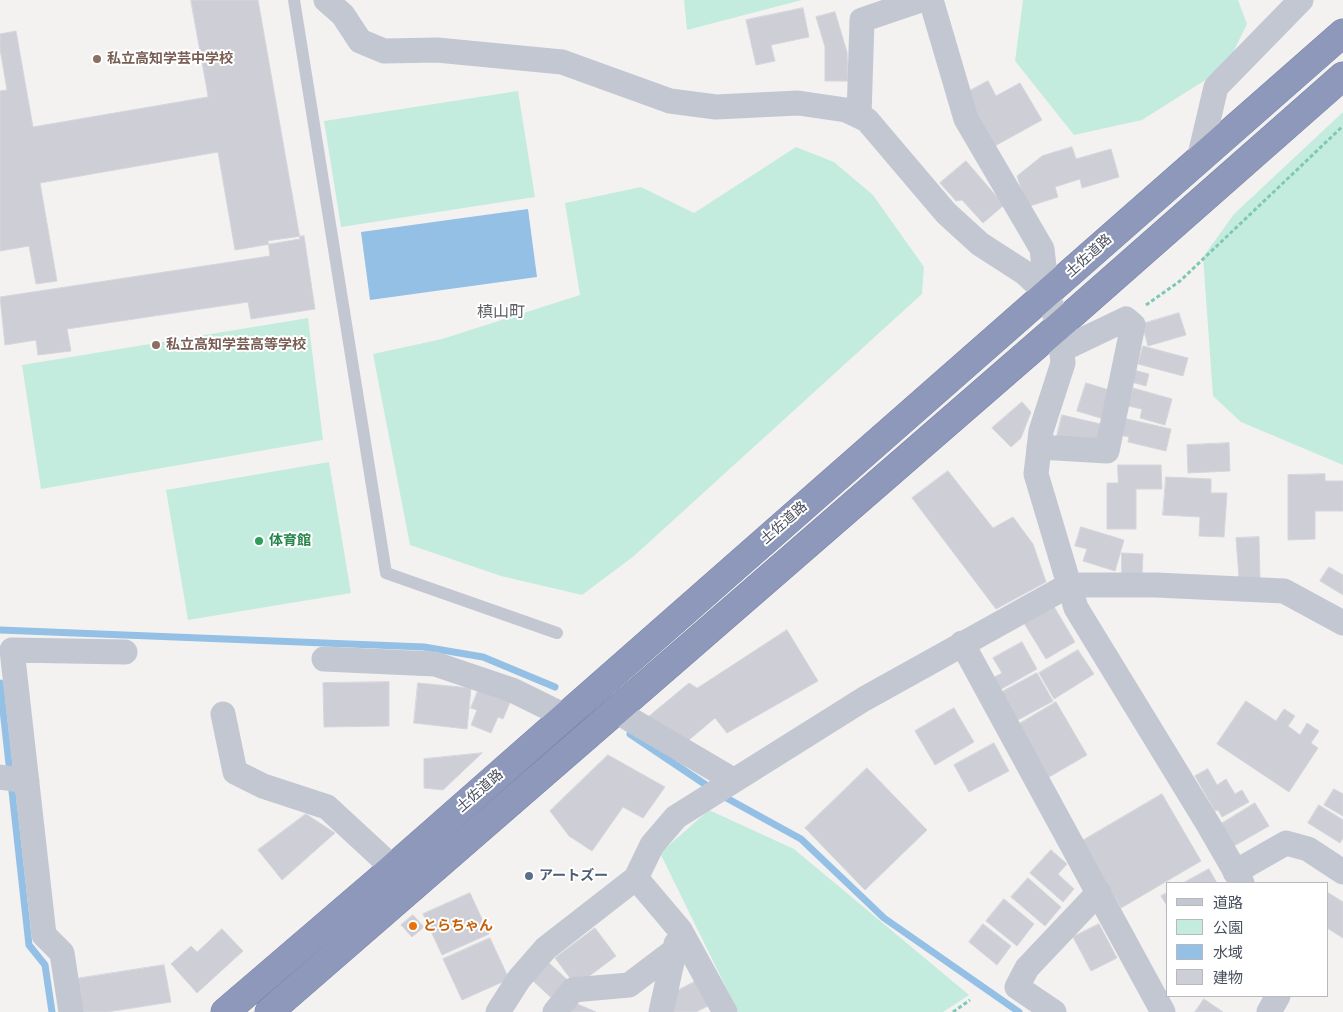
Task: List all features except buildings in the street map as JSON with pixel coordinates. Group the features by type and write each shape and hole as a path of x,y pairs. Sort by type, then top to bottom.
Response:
{"highway":[{"name":"土佐道路","path":"225,1012 393,868 1343,33"},
{"name":"土佐道路","path":"269,1012 616,711 1060,338 1343,76"}],"street":[{"path":"326,0 343,15 360,40 384,52 437,50 562,62 670,100 716,107 798,103 846,110 867,120 946,213 980,244 1025,273 1047,294"},
{"path":"859,116 862,20 921,0"},
{"path":"931,0 966,119 1042,249 1047,294 1060,338 1063,363 1041,431 1036,474 1076,608 1239,878 1286,843 1308,849 1343,872"},
{"path":"1199,159 1216,87 1301,0"},
{"path":"1039,447 1107,451 1132,326 1126,319 1060,338"},
{"path":"498,1012 519,979 546,948 636,878 652,845 676,817 864,699 1068,584 1156,585 1284,591 1343,623"},
{"path":"962,643 1163,1012"},
{"path":"71,1012 62,952 44,935 12,780 12,650 125,652"},
{"path":"324,659 435,664 512,690 565,716"},
{"path":"616,711 732,781"},
{"path":"223,714 235,772 263,786 327,807 393,868"},
{"path":"636,878 726,1012"},
{"path":"1054,1012 1017,987 1027,968 1099,892"},
{"path":"555,1012 573,990 629,985 677,940"},
{"path":"661,1012 677,940"}],"lane":[{"path":"294,0 386,573 558,633"}],"path":[{"path":"1126,319 1180,281 1343,126"},
{"path":"953,1012 970,1000"}],"green space":[{"path":"684,0 802,0 687,30"},
{"path":"1023,0 1238,0 1247,24 1226,67 1142,120 1074,135 1015,61"},
{"path":"518,91 535,197 341,227 324,121"},
{"path":"1343,112 1343,465 1241,422 1213,396 1203,257 1234,214"},
{"path":"796,147 834,162 873,195 924,267 922,294 634,556 582,595 501,576 410,545 373,354 442,339 580,295 565,203 641,187 694,213"},
{"path":"308,318 323,440 41,489 22,365"},
{"name":"体育館","path":"329,462 351,593 188,620 166,490"},
{"path":"709,810 794,849 969,995 943,1012 738,1012 660,853"}],"water":[{"path":"528,209 537,277 370,300 361,232"}],"waterway":[{"path":"0,630 424,647 483,657 555,687"},
{"path":"0,683 29,945 45,965 52,1012"},
{"path":"630,734 712,789"},
{"path":"721,795 801,839 884,918 1019,1012"}],"place":[{"name":"私立高知学芸中学校","path":"97,59"},
{"name":"私立高知学芸高等学校","path":"156,345"},
{"name":"体育館","path":"259,541"},
{"name":"アートズー","path":"529,876"},
{"name":"とらちゃん","path":"413,926"}],"district":[{"name":"槙山町","path":"501,312"}]}
